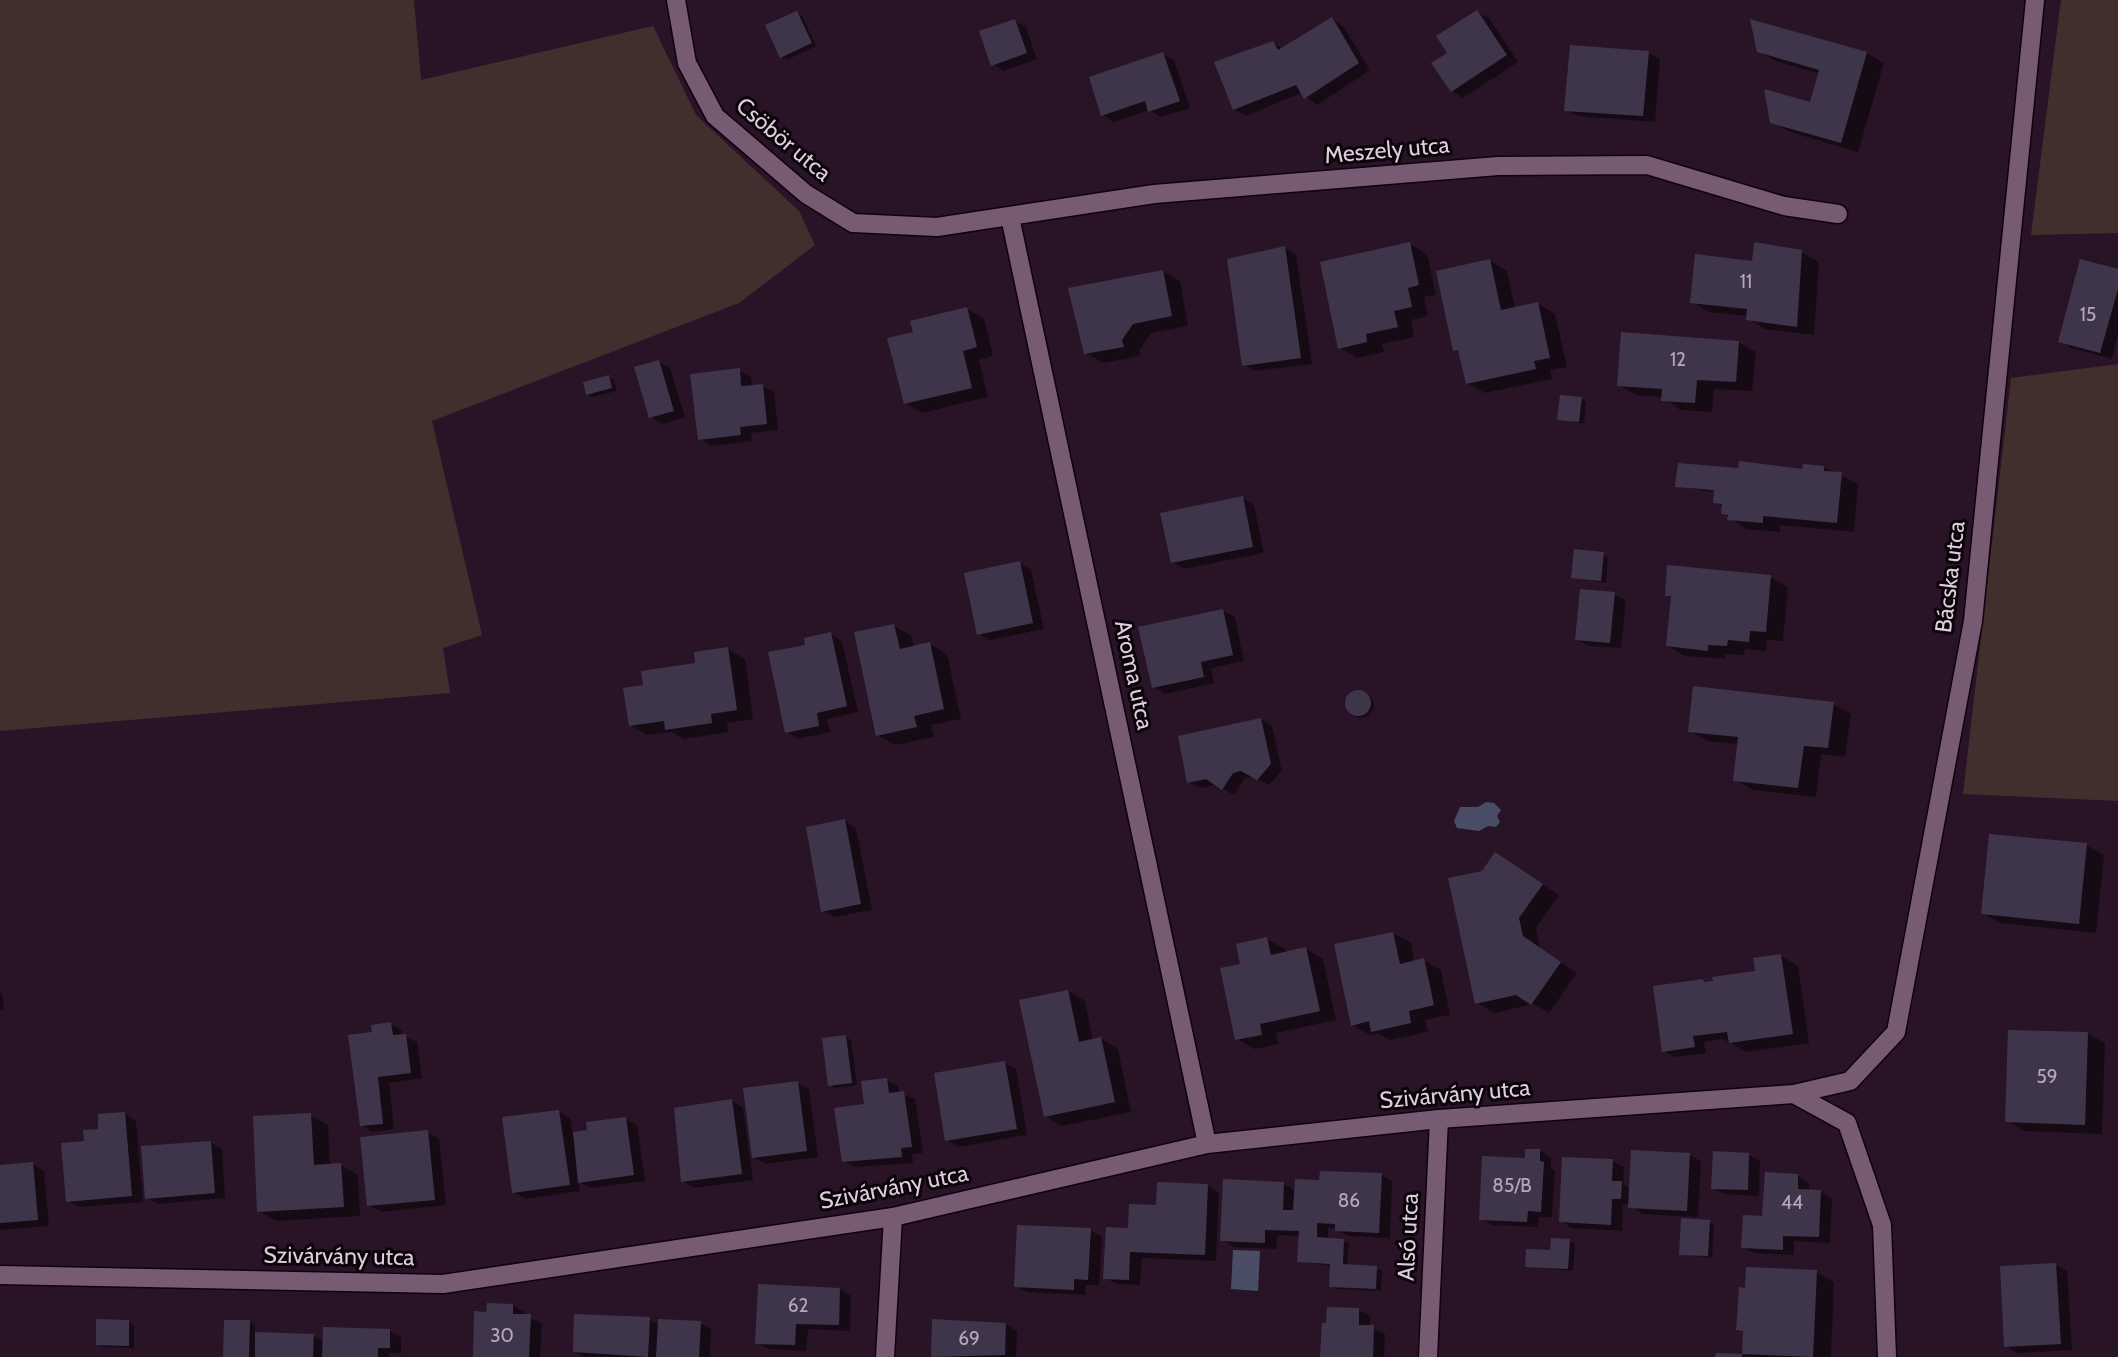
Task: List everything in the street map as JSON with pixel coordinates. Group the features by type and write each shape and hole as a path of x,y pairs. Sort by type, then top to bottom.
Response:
{"street":[{"name":"Csöbör utca","path":"676,0 687,63 715,116 725,125 806,194 853,223 937,228"},
{"name":"Bácska utca","path":"1794,1094 1850,1081 1896,1032 1973,621 2035,0"},
{"name":"Meszely utca","path":"937,228 1154,194 1499,166 1647,165 1784,205 1838,214"},
{"name":"Aroma utca","path":"1010,217 1207,1144"},
{"name":"Szivárvány utca","path":"0,1275 443,1284 893,1217 1207,1144 1439,1119 1794,1094"},
{"path":"1794,1094 1847,1123 1882,1225 1888,1357"},
{"name":"Alsó utca","path":"1428,1357 1439,1119"},
{"path":"886,1357 893,1217"}],"shaded area":[{"path":"0,0 414,0 421,80 653,26 696,115 799,211 815,245 739,303 432,421 482,635 443,648 450,693 0,731"},
{"path":"2061,0 2118,0 2118,233 2031,235"},
{"path":"2118,364 2118,801 1963,794 2011,378"}],"water":[{"path":"1486,802 1494,803 1501,810 1497,816 1500,822 1496,827 1488,826 1479,831 1457,828 1454,821 1460,807 1478,807"},
{"path":"1233,1250 1260,1251 1258,1291 1231,1289"}],"building":[{"path":"1477,10 1507,55 1451,92 1431,63 1447,53 1436,36"},
{"path":"797,11 812,43 780,58 765,25"},
{"path":"1332,17 1359,63 1304,99 1296,85 1233,110 1214,62 1273,41 1278,50"},
{"path":"1015,19 1027,53 991,66 979,31"},
{"path":"1750,19 1867,52 1841,143 1770,123 1764,89 1810,102 1819,70 1757,52"},
{"path":"1570,45 1649,51 1643,116 1564,111"},
{"path":"1163,52 1180,101 1148,112 1145,101 1101,116 1089,77"},
{"path":"1410,242 1419,285 1408,288 1412,307 1394,311 1398,327 1366,334 1367,342 1338,349 1320,262"},
{"path":"1754,242 1802,250 1797,327 1746,320 1747,309 1690,303 1695,254 1752,261"},
{"path":"1285,246 1301,358 1242,366 1227,259"},
{"path":"1490,259 1501,310 1538,302 1550,358 1534,361 1536,369 1466,384 1458,350 1453,351 1436,271"},
{"path":"2080,259 2118,269 2118,289 2100,353 2058,342"},
{"path":"1163,270 1172,316 1133,324 1122,340 1124,347 1084,354 1068,288"},
{"path":"967,307 977,347 963,351 972,388 904,404 887,338 913,332 910,321"},
{"path":"1621,332 1739,341 1736,382 1697,380 1695,403 1661,401 1662,389 1617,386"},
{"path":"659,360 674,411 649,418 634,367"},
{"path":"740,368 741,386 763,384 767,424 740,427 741,435 698,440 690,374"},
{"path":"609,375 612,388 586,395 583,382"},
{"path":"1560,395 1582,397 1579,422 1557,420"},
{"path":"1739,461 1802,469 1803,464 1824,466 1824,471 1842,472 1837,523 1763,516 1763,523 1727,520 1728,515 1721,514 1722,504 1713,503 1714,490 1675,487 1678,463 1738,468"},
{"path":"1243,496 1253,547 1171,563 1160,513"},
{"path":"1574,549 1604,552 1601,581 1571,578"},
{"path":"1020,561 1033,623 977,635 964,573"},
{"path":"1667,565 1771,575 1766,632 1750,631 1749,642 1728,640 1727,646 1708,645 1708,651 1666,646 1671,596 1665,596"},
{"path":"1580,589 1615,592 1610,643 1575,640"},
{"path":"1223,609 1233,655 1201,662 1204,677 1152,688 1138,627"},
{"path":"894,624 900,649 930,642 944,709 914,716 917,727 876,736 854,632"},
{"path":"831,632 847,706 817,713 819,726 785,733 768,652 805,645 804,638"},
{"path":"728,647 737,710 711,714 712,723 665,730 664,721 629,726 623,688 643,685 641,671 695,663 694,652"},
{"path":"1693,686 1834,702 1828,748 1804,746 1798,788 1733,781 1738,737 1688,732"},
{"path":"1358,690 1367,694 1371,703 1367,712 1358,716 1349,712 1345,703 1349,694"},
{"path":"1261,718 1271,764 1257,780 1241,771 1233,773 1222,790 1206,779 1187,783 1178,736"},
{"path":"845,819 861,904 821,912 806,827"},
{"path":"1989,834 2087,843 2079,924 1981,914"},
{"path":"1495,852 1543,884 1519,918 1523,936 1561,962 1531,1005 1516,995 1475,1004 1448,878 1482,871"},
{"path":"1393,932 1400,964 1424,958 1434,1005 1409,1011 1411,1023 1371,1032 1369,1021 1351,1026 1334,944"},
{"path":"1267,937 1271,955 1306,947 1320,1011 1260,1024 1262,1035 1235,1040 1220,968 1240,964 1236,944"},
{"path":"1781,954 1793,1034 1729,1043 1727,1032 1693,1036 1695,1047 1662,1052 1653,986 1703,979 1704,982 1713,981 1712,977 1755,971 1753,958"},
{"path":"1068,990 1079,1042 1101,1037 1115,1102 1044,1117 1019,1000"},
{"path":"391,1022 393,1035 406,1034 411,1073 378,1077 383,1124 360,1126 348,1035 372,1032 371,1025"},
{"path":"2008,1030 2088,1032 2085,1125 2005,1122"},
{"path":"846,1035 852,1083 828,1086 822,1038"},
{"path":"1005,1061 1017,1129 945,1141 934,1073"},
{"path":"887,1078 889,1093 904,1091 912,1147 901,1148 902,1157 842,1162 834,1108 864,1104 861,1081"},
{"path":"798,1081 807,1151 752,1158 743,1088"},
{"path":"732,1099 742,1174 681,1182 674,1108"},
{"path":"559,1110 570,1185 512,1193 502,1117"},
{"path":"125,1112 132,1196 66,1202 61,1143 84,1141 83,1130 98,1129 98,1114"},
{"path":"311,1113 314,1165 341,1163 344,1207 257,1212 253,1116"},
{"path":"626,1117 634,1175 578,1183 573,1132 587,1130 586,1122"},
{"path":"428,1130 435,1200 367,1206 360,1137"},
{"path":"211,1141 215,1193 145,1199 141,1146"},
{"path":"1525,1149 1540,1149 1540,1161 1544,1162 1541,1212 1528,1211 1527,1222 1479,1220 1482,1156 1525,1158"},
{"path":"1631,1150 1690,1153 1687,1211 1628,1208"},
{"path":"1713,1151 1749,1153 1748,1190 1711,1189"},
{"path":"1562,1157 1613,1159 1612,1181 1622,1181 1621,1199 1612,1199 1611,1225 1559,1222"},
{"path":"33,1162 38,1220 0,1223 0,1165"},
{"path":"1320,1171 1382,1173 1379,1233 1335,1231 1335,1224 1317,1223 1317,1237 1344,1239 1343,1264 1377,1266 1376,1289 1329,1287 1330,1264 1297,1262 1299,1231 1265,1230 1265,1243 1220,1241 1223,1179 1284,1182 1283,1210 1293,1210 1295,1179 1319,1180"},
{"path":"1765,1172 1798,1174 1798,1189 1821,1190 1819,1237 1783,1236 1783,1250 1741,1248 1743,1215 1762,1216"},
{"path":"1157,1182 1208,1184 1205,1255 1130,1252 1129,1280 1103,1279 1106,1227 1128,1228 1129,1204 1156,1205"},
{"path":"1681,1218 1710,1220 1708,1256 1679,1255"},
{"path":"1017,1225 1091,1228 1088,1280 1074,1279 1074,1290 1014,1287"},
{"path":"1551,1238 1570,1239 1568,1269 1525,1267 1526,1249 1550,1250"},
{"path":"2056,1263 2061,1344 2004,1347 2000,1266"},
{"path":"1746,1267 1817,1270 1813,1357 1742,1354 1743,1331 1736,1330 1739,1287 1745,1288"},
{"path":"758,1284 840,1288 839,1325 796,1324 795,1345 755,1344"},
{"path":"487,1303 513,1304 513,1314 531,1314 529,1357 473,1357 474,1311 486,1312"},
{"path":"1327,1307 1359,1308 1359,1325 1374,1325 1373,1357 1320,1357 1322,1323 1326,1323"},
{"path":"574,1314 650,1317 648,1357 573,1352"},
{"path":"96,1319 129,1320 129,1346 96,1345"},
{"path":"658,1319 701,1321 699,1357 656,1357"},
{"path":"932,1319 1006,1323 1005,1355 931,1357"},
{"path":"224,1320 250,1320 249,1357 223,1357"},
{"path":"323,1327 390,1329 390,1348 378,1348 378,1357 322,1357"},
{"path":"255,1332 314,1334 313,1357 255,1357"},
{"path":"1716,1353 1742,1354 1742,1357 1715,1357"}]}
